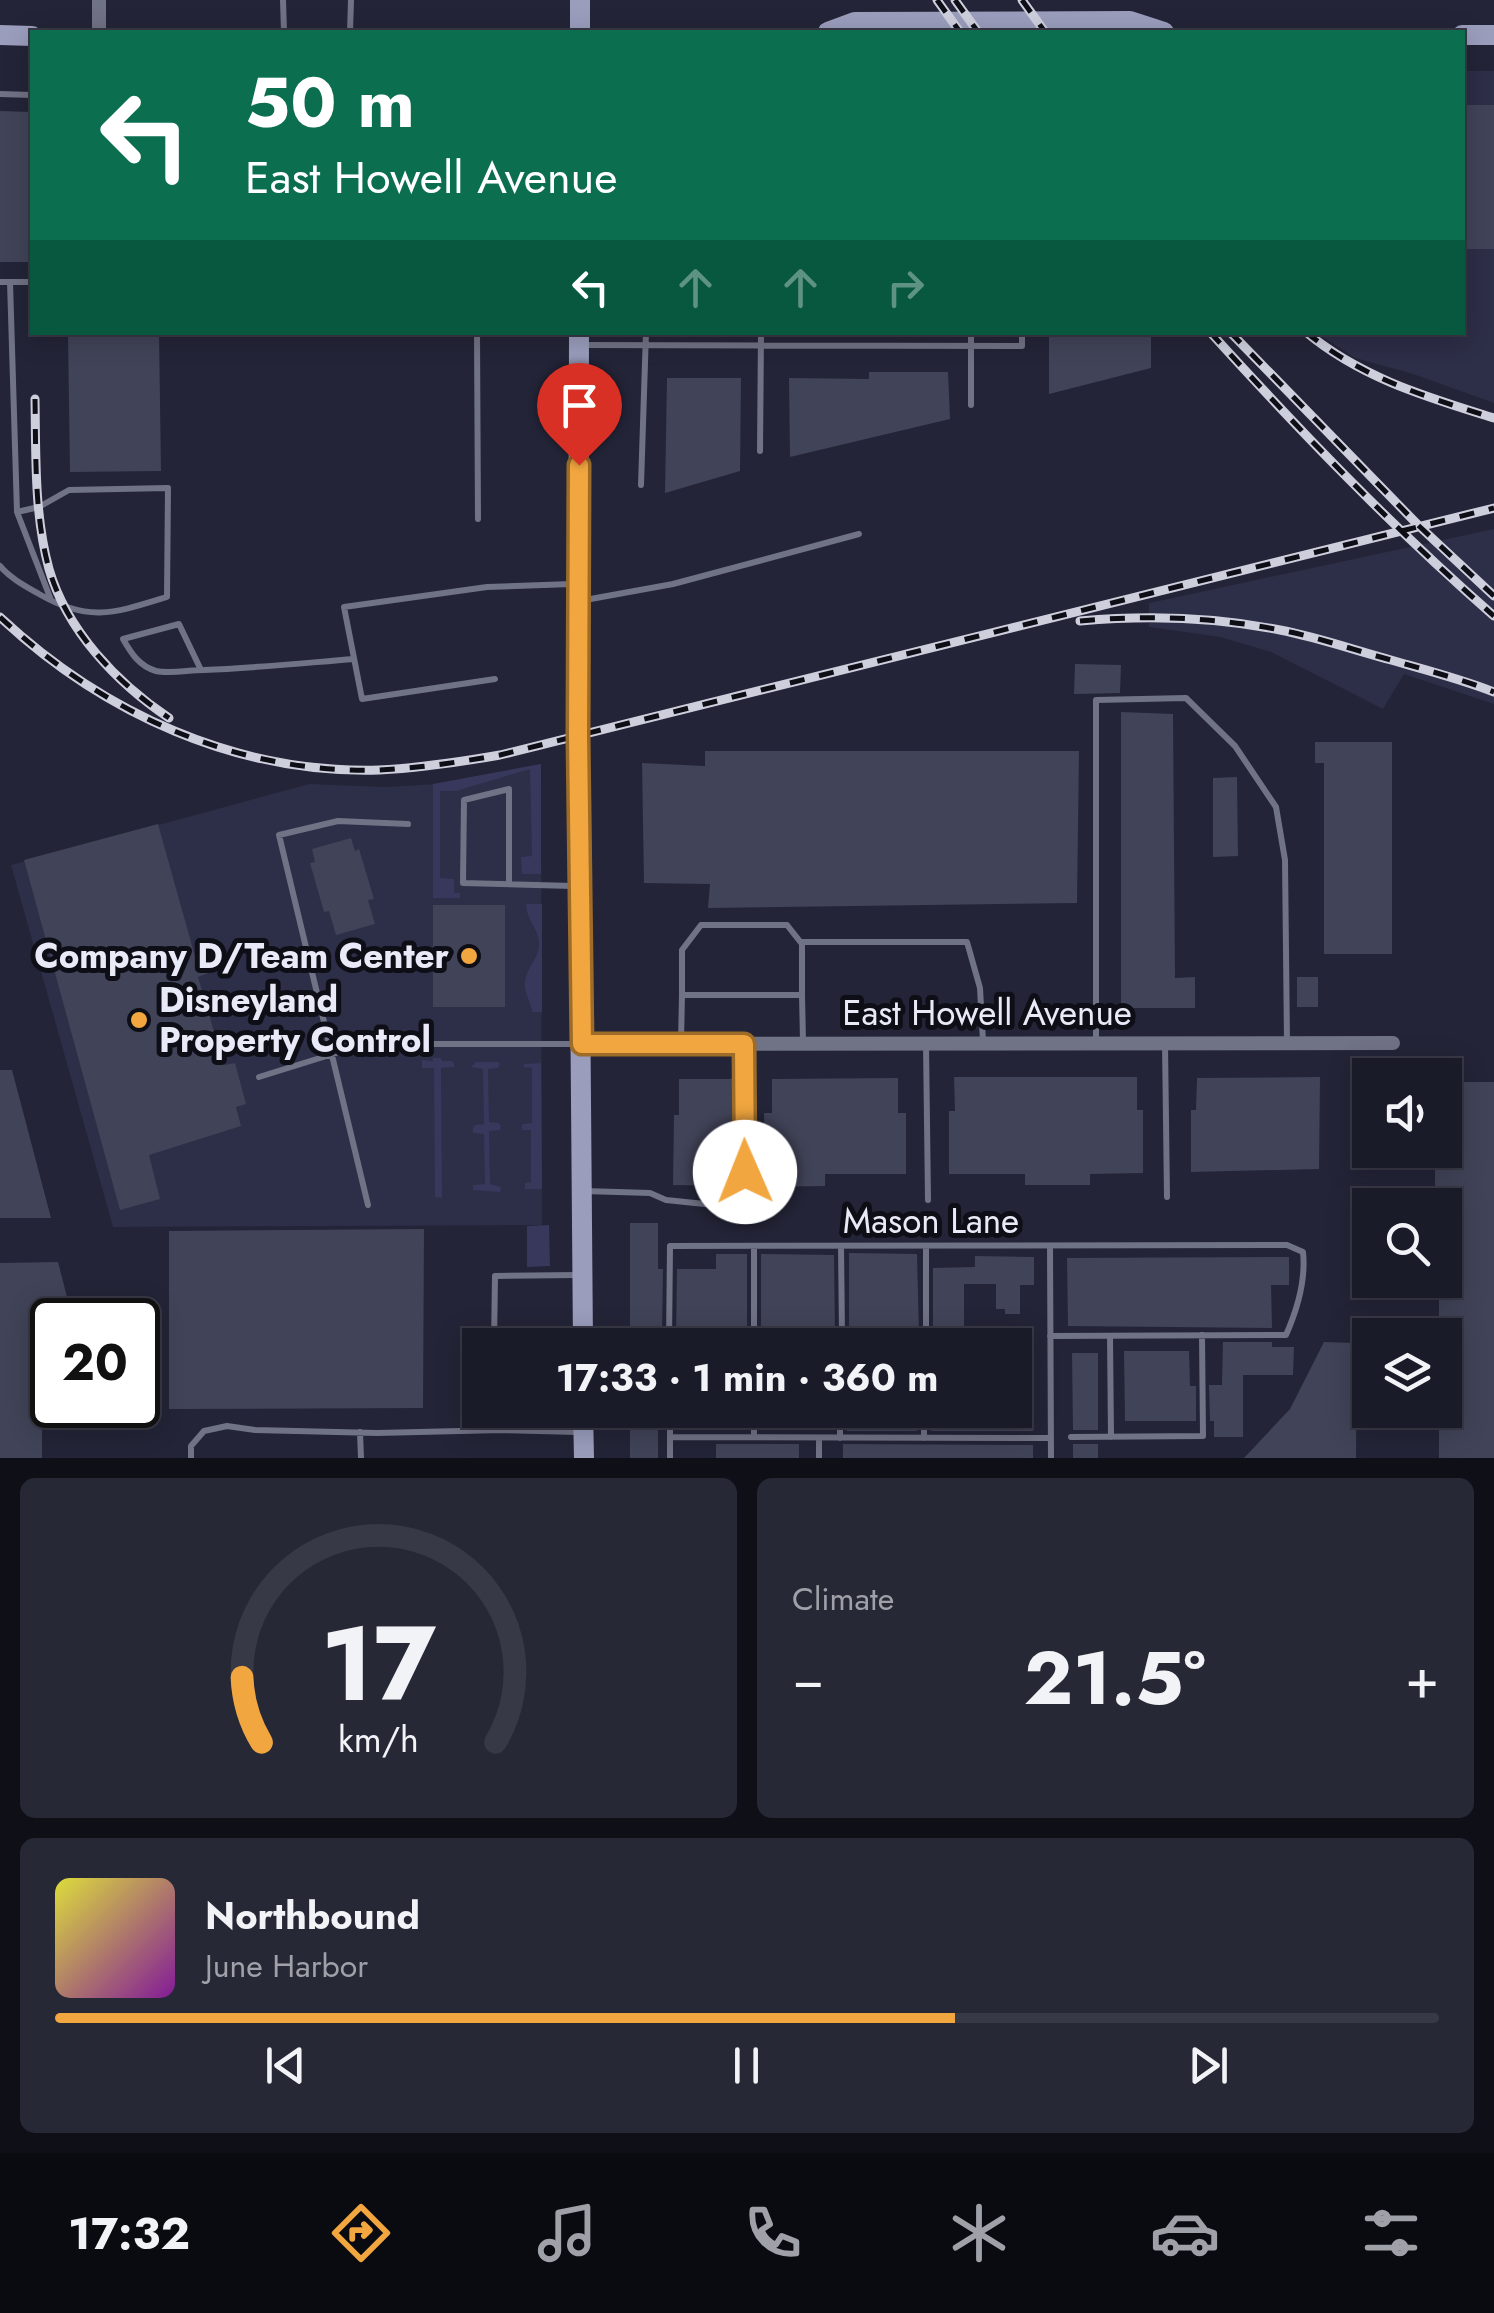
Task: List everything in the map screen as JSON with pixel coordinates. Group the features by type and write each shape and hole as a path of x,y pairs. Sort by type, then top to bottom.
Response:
{"main road":[{"path":"580,0 580,30"},
{"path":"860,27 1130,20 1158,30"},
{"path":"1465,35 1494,35"},
{"path":"0,36 30,36"},
{"path":"580,339 583,1328"},
{"path":"584,1428 584,1458"}],"street":[{"path":"99,0 99,30"},
{"name":"East Howell Avenue","path":"582,1044 1393,1043"}],"lane":[{"path":"283,0 284,30"},
{"path":"350,30 351,0"},
{"path":"0,94 30,95"},
{"path":"0,282 30,282"},
{"path":"10,282 18,512 51,601"},
{"path":"477,335 478,519"},
{"path":"640,485 646,335"},
{"path":"760,452 762,335"},
{"path":"970,404 971,335"},
{"path":"580,339 646,346 1022,346 1022,335"},
{"path":"0,566 51,601 87,613 118,612 167,596 168,488 69,490 39,507 18,512"},
{"path":"495,679 362,699 344,608 486,587 578,593 672,584 860,534"},
{"path":"200,670 179,624 122,640 135,659 156,671 200,670 354,659"},
{"path":"1096,1043 1096,700 1186,698 1235,746 1276,807 1285,860 1287,1043"},
{"path":"510,884 509,789 464,800 463,883 580,886"},
{"path":"368,1206 280,835 338,821 408,824"},
{"path":"681,1044 682,950 701,926 787,925 802,945 803,1044"},
{"path":"802,945 968,942 980,988 982,1043"},
{"path":"682,995 802,995"},
{"path":"926,1043 928,1200"},
{"path":"1165,1043 1167,1197"},
{"path":"259,1077 365,1044 582,1044"},
{"path":"583,1192 650,1193 666,1200 724,1206 745,1204 744,1044"},
{"name":"Mason Lane","path":"670,1328 670,1246 1287,1245 1303,1252 1298,1301 1286,1335 1050,1336"},
{"path":"754,1246 754,1328"},
{"path":"841,1246 842,1328"},
{"name":"Mason Lane","path":"1050,1246 1051,1458"},
{"path":"926,1247 926,1328"},
{"path":"494,1328 495,1276 583,1275"},
{"path":"1110,1336 1111,1436"},
{"path":"1071,1436 1203,1436 1202,1336"},
{"path":"191,1458 191,1446 204,1430 228,1426 360,1432 584,1432"},
{"path":"670,1428 670,1458"},
{"path":"754,1428 754,1437"},
{"path":"840,1428 840,1438"},
{"path":"924,1428 924,1438"},
{"path":"360,1432 360,1458"},
{"path":"670,1437 1051,1438"},
{"path":"819,1438 819,1458"}],"shaded area":[{"path":"1465,71 1494,71 1494,403 1355,358 1320,335 1465,335"},
{"path":"1494,529 1494,704 1404,674 1383,709 1271,652 1220,637 1149,627 1149,603"},
{"path":"541,764 542,1225 113,1227 11,865 309,784 436,784"},
{"path":"541,764 541,874 522,874 521,857 532,856 530,769 456,791 440,791 440,878 454,879 454,893 460,893 460,898 433,898 433,784"},
{"path":"526,904 542,904 542,1012 532,1012 525,989 539,942"},
{"path":"433,1058 454,1064 441,1068 442,1198 435,1197 434,1068 422,1068 422,1060"},
{"path":"476,1062 500,1064 488,1069 489,1122 501,1126 500,1130 489,1131 490,1184 501,1187 500,1192 473,1190 473,1185 485,1184 484,1134 473,1133 475,1125 484,1124 483,1069 471,1067"},
{"path":"541,1063 542,1189 525,1189 525,1183 531,1182 531,1130 522,1130 522,1124 532,1123 532,1068 524,1064"},
{"path":"549,1225 550,1266 527,1267 527,1226"}],"building":[{"path":"1465,105 1494,105 1494,249 1465,249"},
{"path":"0,111 30,112 30,262 0,262"},
{"path":"68,335 159,335 161,471 70,472"},
{"path":"1049,335 1151,335 1151,368 1049,394"},
{"path":"869,372 948,372 950,419 790,457 789,378 869,379"},
{"path":"667,378 741,378 740,471 665,493"},
{"path":"1075,664 1121,665 1120,693 1074,694"},
{"path":"1121,712 1173,714 1175,978 1195,977 1195,1008 1121,1008"},
{"path":"1315,742 1392,742 1392,954 1324,954 1324,763 1315,763"},
{"path":"705,751 1079,751 1077,903 708,908 710,884 644,883 642,763 705,766"},
{"path":"1237,777 1238,856 1213,857 1213,778"},
{"name":"Disneyland Property Control","path":"158,824 196,960 207,956 211,972 198,977 224,1065 235,1063 246,1104 236,1107 241,1126 149,1155 160,1199 120,1210 24,860"},
{"path":"351,838 355,851 359,849 374,899 368,900 375,924 336,935 329,911 324,912 310,863 315,862 312,849"},
{"name":"Company D/Team Center","path":"433,905 505,905 505,1007 433,1007"},
{"path":"1297,977 1318,977 1318,1007 1297,1007"},
{"path":"0,1070 12,1070 51,1218 0,1218"},
{"path":"954,1077 1137,1077 1137,1110 1143,1110 1143,1173 1090,1174 1090,1185 1025,1185 1025,1174 949,1174 949,1111 955,1111"},
{"path":"1320,1077 1319,1169 1191,1172 1191,1110 1196,1110 1197,1078"},
{"path":"898,1078 898,1113 906,1113 906,1174 825,1174 825,1186 765,1187 764,1113 772,1113 772,1079"},
{"path":"679,1079 733,1079 734,1179 728,1186 673,1185"},
{"path":"1462,1082 1494,1082 1494,1458 1439,1458 1439,1428 1462,1428 1462,1318 1439,1318 1439,1298 1462,1298 1462,1188 1435,1188 1435,1168 1462,1168"},
{"path":"630,1223 658,1223 658,1269 663,1269 662,1328 630,1328"},
{"path":"424,1229 423,1408 169,1409 169,1231"},
{"path":"849,1253 917,1254 919,1328 849,1328"},
{"path":"716,1254 747,1254 747,1328 676,1328 677,1269 716,1269"},
{"path":"761,1254 834,1255 835,1328 761,1328"},
{"path":"975,1256 1034,1257 1034,1285 1020,1285 1020,1314 1005,1314 1005,1309 996,1309 996,1284 964,1284 964,1328 933,1328 933,1268 975,1267"},
{"path":"1289,1257 1289,1285 1271,1285 1272,1328 1068,1326 1067,1258"},
{"path":"58,1262 67,1298 30,1298 30,1428 42,1428 42,1458 0,1458 0,1263"},
{"path":"1223,1342 1272,1342 1272,1347 1294,1347 1293,1375 1243,1375 1243,1437 1214,1437 1214,1421 1210,1421 1209,1385 1222,1385"},
{"path":"1324,1342 1352,1343 1356,1458 1244,1458 1290,1409"},
{"path":"1124,1351 1189,1351 1190,1386 1196,1386 1196,1421 1125,1421"},
{"path":"1072,1353 1098,1353 1098,1430 1073,1430"},
{"path":"1033,1399 1033,1431 931,1431 1032,1428"},
{"path":"630,1428 658,1428 658,1458 630,1458"},
{"path":"761,1428 799,1428 799,1430"},
{"path":"847,1428 917,1428 917,1431"},
{"path":"716,1444 799,1444 799,1458 716,1458"},
{"path":"843,1444 1033,1445 1033,1458 843,1458"},
{"path":"1073,1444 1098,1444 1098,1458 1073,1458"}],"railway":[{"path":"937,0 959,30"},
{"path":"955,0 977,30"},
{"path":"1022,0 1044,30"},
{"path":"1213,335 1348,478 1494,616"},
{"path":"1233,335 1419,526 1494,596"},
{"path":"1310,335 1372,374 1494,418"},
{"path":"35,399 41,527 57,592 96,654 131,689 169,718"},
{"path":"0,617 83,682 127,709 175,731 223,749 274,761 326,769 394,769 500,755 1494,508"},
{"path":"1080,621 1180,618 1255,626 1322,640 1494,692"}],"place":[{"name":"Company D/Team Center","path":"469,956"},
{"name":"Disneyland Property Control","path":"139,1020"}],"route":[{"path":"579,465 582,1044 744,1044 745,1172"}]}
